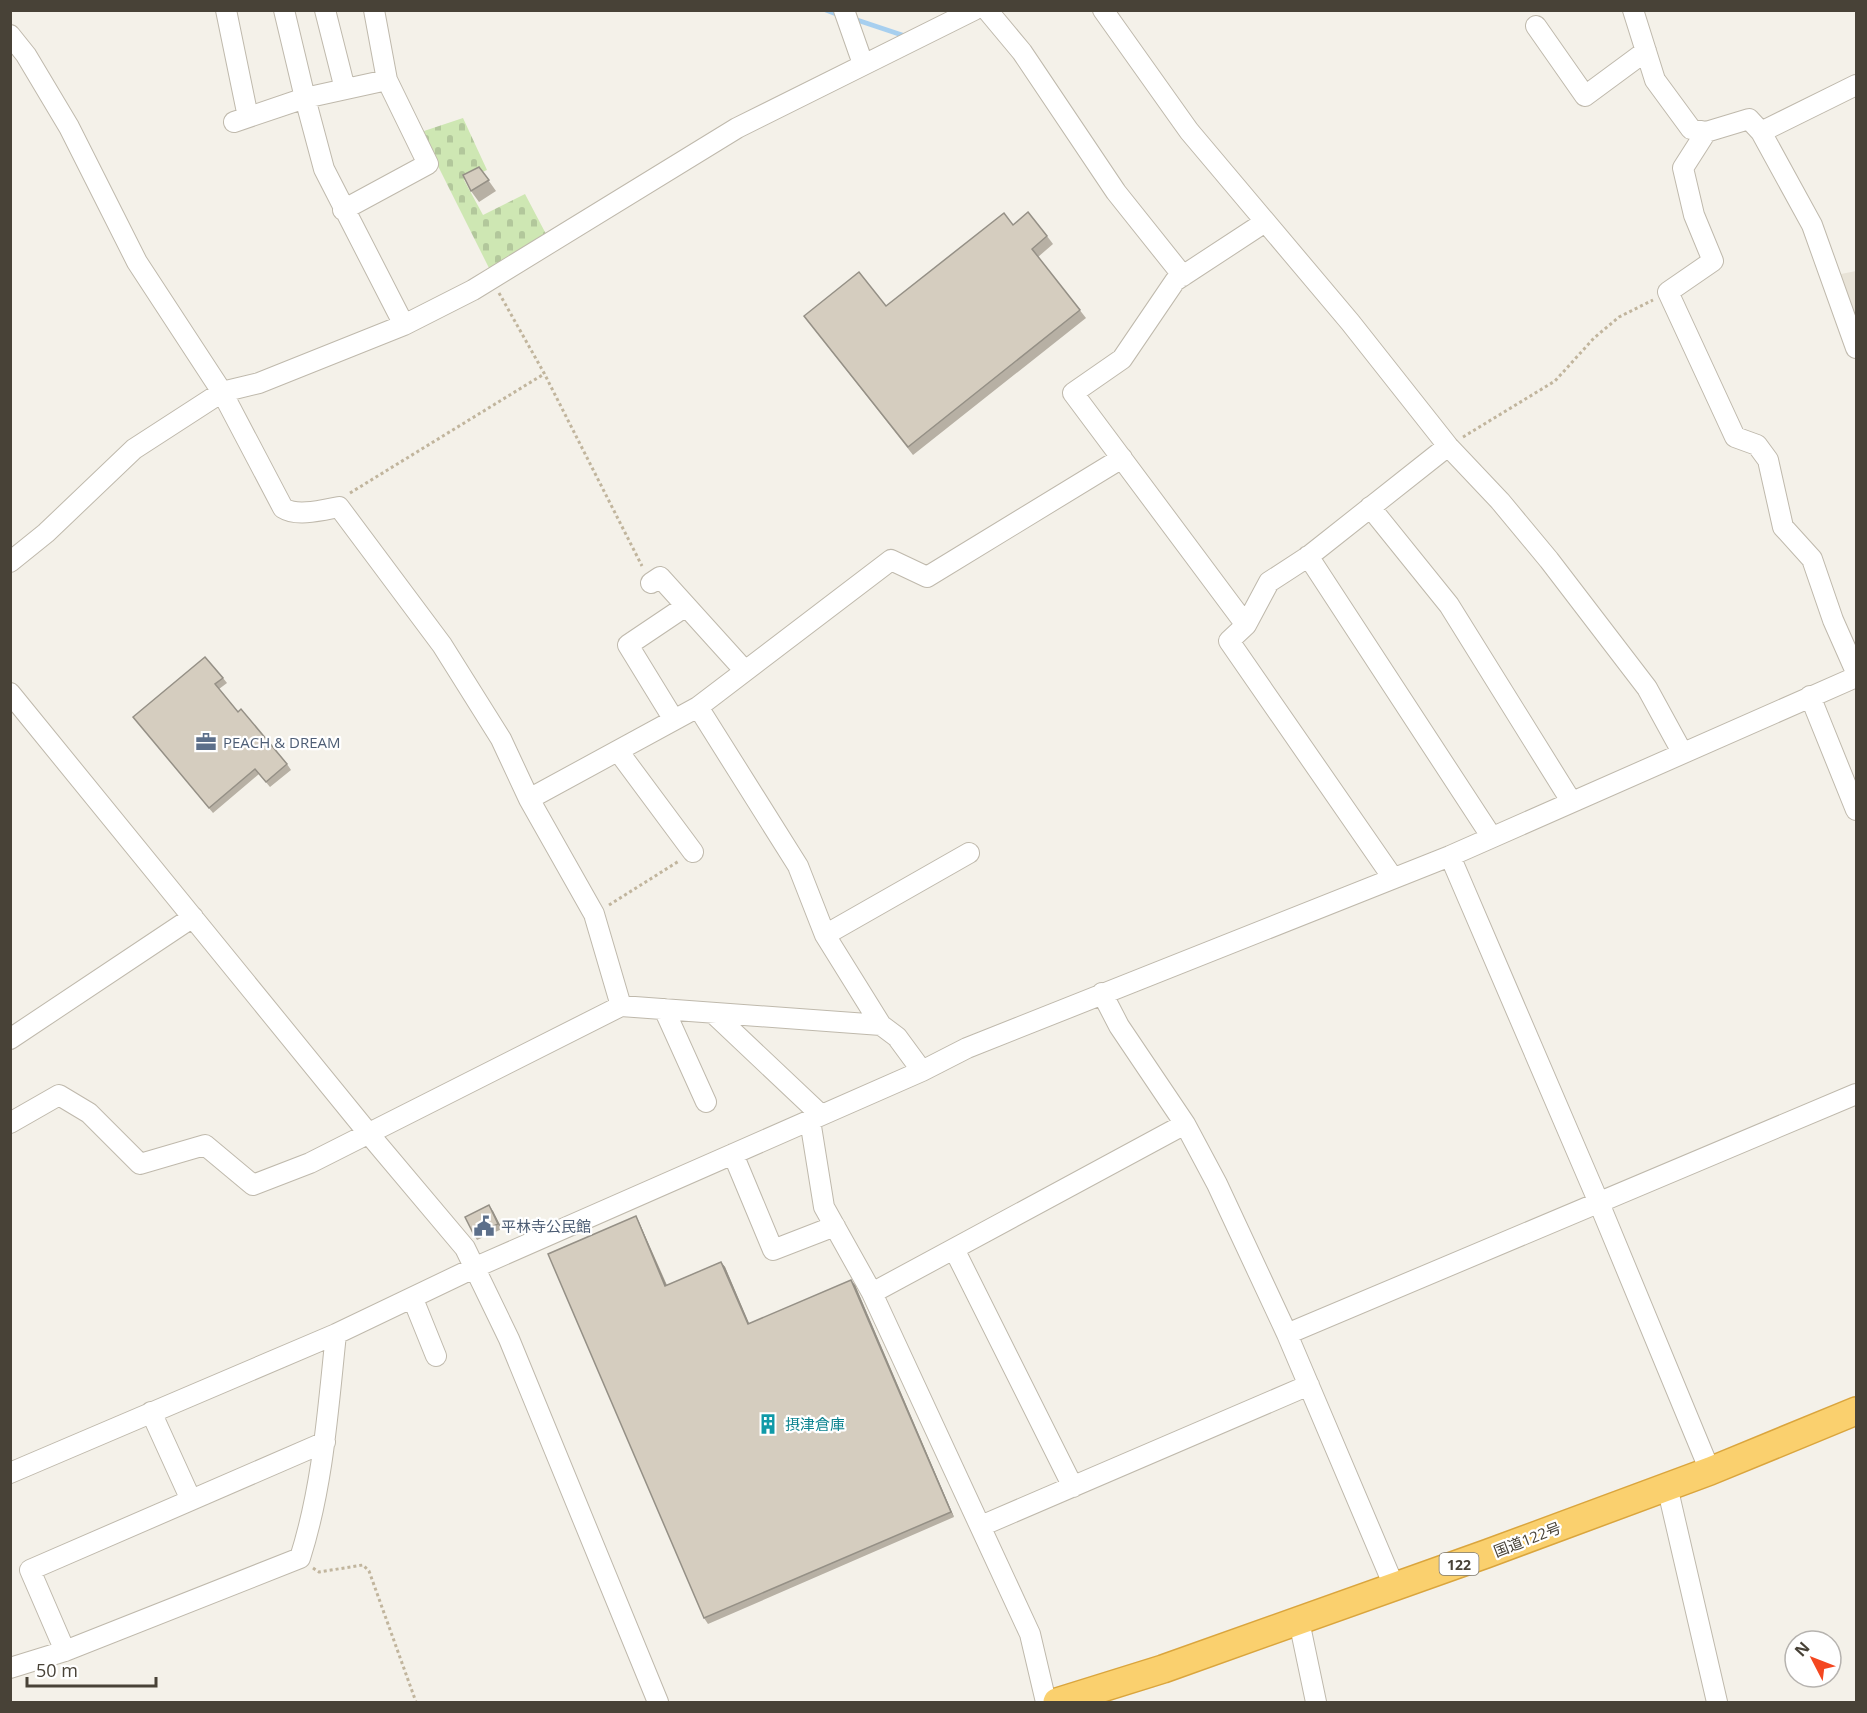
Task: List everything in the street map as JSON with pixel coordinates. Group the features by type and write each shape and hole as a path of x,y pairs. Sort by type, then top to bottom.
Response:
{"highway":[{"name":"国道122号","path":"1057,1702 1163,1670 1855,1416"}],"street":[{"path":"226,10 241,119 305,99 387,80"},
{"path":"284,10 324,169 343,210 404,325"},
{"path":"325,10 345,89"},
{"path":"343,210 428,164 387,80 374,10"},
{"path":"844,10 863,64"},
{"path":"987,10 1022,52 1116,192 1183,276"},
{"path":"1103,10 1189,131 1350,321 1448,446 1500,501 1549,560 1647,688 1682,752"},
{"path":"1633,10 1655,80 1691,129 1706,132 1749,119 1761,132 1812,225 1857,348"},
{"path":"10,562 46,533 134,449 222,392 259,383 404,325 491,279 737,128 966,12"},
{"path":"1536,27 1585,96 1646,51"},
{"path":"10,35 26,55 69,127 137,262 222,392 283,508 288,512 337,508 347,515 442,645 501,739 529,799 594,914 621,1006"},
{"path":"1761,132 1857,85"},
{"path":"1706,132 1683,168 1694,215 1713,261 1668,292 1735,437 1757,446 1768,460 1783,527 1812,559 1833,620 1857,672"},
{"path":"1246,625 1073,393 1122,359 1175,281 1265,222"},
{"path":"1394,878 1228,641 1246,625 1269,582 1308,556 1448,446"},
{"path":"529,799 698,707 891,560 927,577 1122,458"},
{"path":"1370,507 1449,605 1571,801"},
{"path":"1308,556 1491,836"},
{"path":"651,584 660,577 745,671"},
{"path":"674,720 628,645 686,606"},
{"path":"10,1473 336,1334 476,1267 922,1071 967,1048 1450,856 1491,836 1857,677"},
{"path":"10,693 369,1134 465,1248 476,1267 513,1350 658,1702"},
{"path":"1810,696 1857,810"},
{"path":"698,707 798,866 825,935 881,1025 897,1037 922,1071"},
{"path":"618,751 693,852"},
{"path":"825,935 969,853"},
{"path":"1450,856 1599,1203 1710,1471"},
{"path":"10,1039 193,917"},
{"path":"1102,993 1119,1026 1185,1124 1217,1184 1287,1335 1394,1586"},
{"path":"10,1123 59,1095 89,1113 140,1164 205,1145 253,1185 310,1163 621,1006 881,1025"},
{"path":"664,1009 706,1102"},
{"path":"713,1013 815,1117 824,1207 872,1293 1030,1634 1046,1702"},
{"path":"1287,1335 1857,1094"},
{"path":"872,1293 1185,1124"},
{"path":"733,1154 773,1250 835,1226"},
{"path":"954,1249 1073,1486"},
{"path":"412,1299 436,1356"},
{"path":"10,1668 65,1652 300,1558 308,1532 325,1442 336,1334"},
{"path":"981,1526 1309,1385"},
{"path":"151,1412 191,1500"},
{"path":"65,1652 30,1570 325,1442"},
{"path":"1667,1486 1717,1702"},
{"path":"1299,1621 1316,1702"}],"path":[{"path":"491,279 544,373 651,584"},
{"path":"1448,446 1555,381 1594,338 1619,317 1668,292"},
{"path":"337,508 351,493 544,373"},
{"path":"594,914 693,852"},
{"path":"300,1558 319,1572 363,1565 369,1571 416,1702"}],"shaded area":[{"path":"1856,271 1856,319 1841,274"}],"green space":[{"path":"463,118 487,170 464,180 483,215 525,194 546,234 490,270 421,132"}],"building":[{"path":"479,167 489,180 471,191 463,175"},
{"path":"1028,212 1047,236 1032,249 1080,310 908,447 804,316 859,272 886,306 1004,213 1013,225"},
{"path":"205,657 223,678 215,684 238,712 241,709 287,764 266,782 255,769 209,808 133,717"},
{"path":"489,1205 498,1224 474,1235 465,1217"},
{"name":"摂津倉庫","path":"636,1216 665,1286 721,1262 748,1324 851,1280 951,1512 704,1618 548,1254"}],"waterway":[{"path":"826,10 839,15"},
{"path":"854,19 908,37"}],"place":[{"name":"PEACH & DREAM","path":"206,742"},
{"name":"平林寺公民館","path":"484,1226"},
{"name":"摂津倉庫","path":"768,1424"}]}
